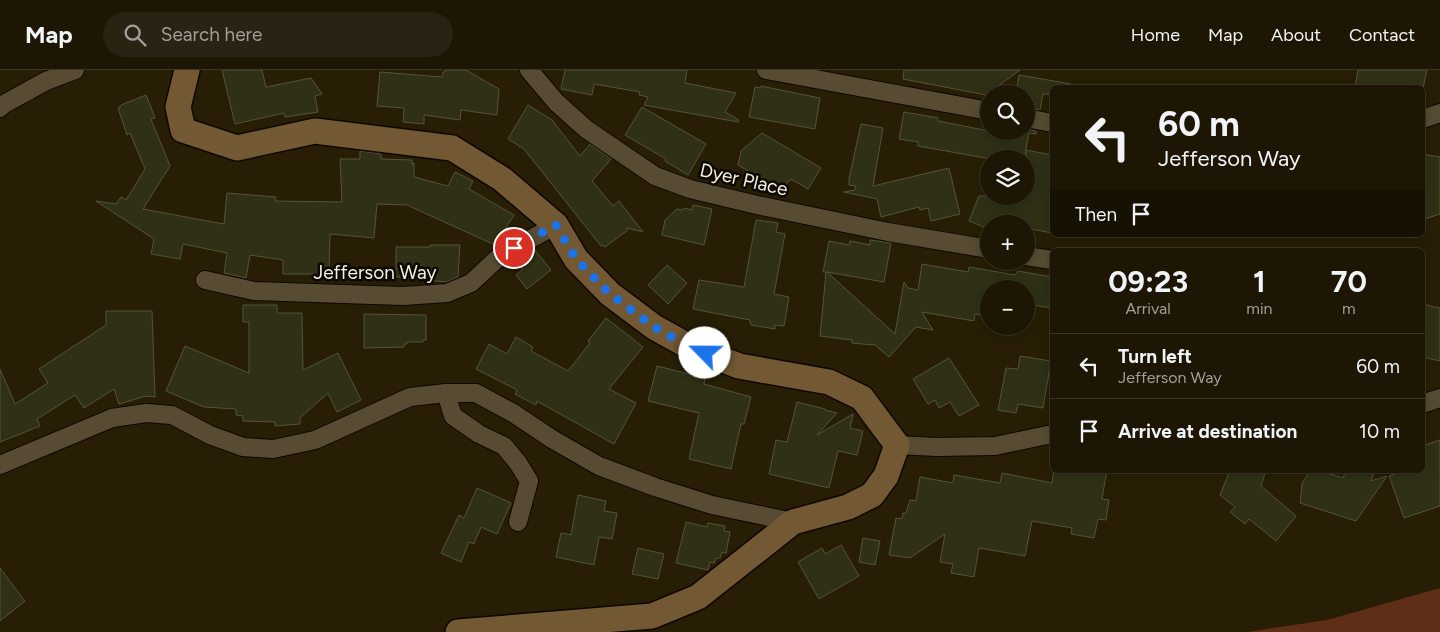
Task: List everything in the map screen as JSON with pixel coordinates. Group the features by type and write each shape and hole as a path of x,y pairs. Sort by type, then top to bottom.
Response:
{"street":[{"path":"0,108 46,81 75,70"},
{"path":"187,70 178,108 184,130 237,148 315,130 452,148 502,179 556,225 576,259 610,294 654,327 688,346 739,366 829,382 862,398 897,445"},
{"name":"Dyer Place","path":"529,70 556,102 586,129 655,176 690,189 757,205 888,232 980,247"},
{"path":"766,70 980,109"},
{"path":"1425,118 1440,113"},
{"path":"1035,119 1050,122"},
{"name":"Jefferson Way","path":"204,280 254,291 403,296 447,293 471,283 500,256 556,225"},
{"path":"1035,257 1050,260"},
{"path":"0,465 112,418 146,413 172,415 210,435 243,447 273,449 315,440 410,397 446,393 476,393 513,413 552,439 599,466 655,487 712,505 793,522"},
{"path":"446,393 453,416 479,434 504,446 518,462 529,481 518,522"},
{"path":"1425,403 1440,398"},
{"path":"897,445 937,447 995,446 1050,434"},
{"path":"458,632 652,616 698,597 793,522 848,507 872,495 886,476 897,445"}],"shaded area":[{"path":"1440,588 1440,632 1247,632 1327,620"}],"building":[{"path":"222,70 262,70 266,87 311,78 322,94 315,96 318,112 285,117 284,113 235,124"},
{"path":"446,70 466,70 499,89 497,115 461,110 460,120 424,115 424,124 403,122 404,108 377,106 380,72 442,77 443,72"},
{"path":"565,70 687,70 685,83 736,93 725,112 739,120 738,122 644,105 648,97 639,95 640,92 594,84 592,95 561,89"},
{"path":"904,70 1020,70 1000,85 980,85 980,94 903,79"},
{"path":"1358,70 1427,70 1424,85 1356,85"},
{"path":"1019,75 1071,84 1050,85 1050,94 1043,94 1040,110 1035,109 1035,85 1017,85"},
{"path":"761,86 820,98 815,129 749,117 755,87 761,88"},
{"path":"146,95 155,118 151,119 170,166 143,209 224,224 227,193 276,197 275,201 342,202 340,159 360,159 360,151 381,154 381,159 412,160 412,164 414,163 414,177 448,186 455,172 473,181 469,189 514,215 495,245 407,205 377,204 374,238 330,234 329,274 283,274 283,260 250,255 246,278 224,273 227,253 183,244 180,259 151,254 154,239 96,201 116,204 121,197 126,200 145,169 130,133 127,135 118,108"},
{"path":"528,105 552,120 580,156 590,144 611,159 592,181 613,206 619,201 643,232 627,228 628,230 605,247 601,246 524,149 508,139"},
{"path":"642,107 706,144 688,175 665,161 666,159 625,135"},
{"path":"904,112 938,118 938,121 980,129 980,140 1028,140 1026,150 980,150 980,157 918,146 918,142 899,139"},
{"path":"861,124 883,128 873,186 949,168 960,214 931,221 928,208 920,210 919,207 881,217 877,199 844,192 855,190 856,186 849,185 849,179"},
{"path":"762,133 821,168 808,189 791,179 785,187 773,183 771,187 747,173 748,171 738,165 741,151"},
{"path":"1035,152 1050,155 1050,233 1035,230 1035,215 980,215 980,225 969,221 979,196 980,205 1035,205"},
{"path":"1425,154 1440,157 1440,214 1425,219"},
{"path":"693,205 712,209 704,245 662,235 665,220 677,209 692,210"},
{"path":"756,220 778,223 776,232 785,234 774,294 789,297 784,326 775,325 775,329 751,325 750,320 693,309 699,280 744,287"},
{"path":"870,240 891,243 884,282 827,272 895,334 904,282 908,288 918,290 922,264 968,272 969,267 1015,275 1018,271 1050,277 1050,308 1035,305 1035,280 980,280 980,315 975,314 974,321 922,312 933,330 916,327 889,357 874,344 852,343 852,340 820,336 826,272 823,272 829,241 849,245 850,241 870,245"},
{"path":"430,245 460,245 458,277 446,282 425,280 425,277 396,277 396,247 430,247"},
{"path":"534,249 551,270 527,289 516,275 523,269 514,264"},
{"path":"667,265 687,283 668,304 648,285"},
{"path":"243,305 277,305 277,313 302,313 303,370 338,353 361,400 337,412 328,393 300,418 300,424 275,426 275,422 243,421 243,416 236,415 236,409 204,407 166,391 185,346 249,373 249,322 243,322"},
{"path":"1425,305 1440,308 1440,361 1425,358"},
{"path":"106,311 152,311 155,397 146,396 119,404 114,389 84,408 75,395 37,419 40,426 0,442 0,369 15,404 48,383 39,369 106,325"},
{"path":"364,314 426,315 426,340 423,340 423,342 407,342 407,344 404,344 404,347 364,348"},
{"path":"606,318 643,347 609,389 636,403 614,444 537,401 536,405 515,394 517,390 476,369 489,344 507,354 516,337 533,347 531,351 568,371 590,343 588,341"},
{"path":"1020,356 1050,361 1043,408 1018,404 1016,413 998,410 1006,368 1018,369"},
{"path":"949,358 979,405 959,416 950,402 939,408 935,400 928,404 913,379"},
{"path":"657,366 705,378 704,384 751,397 744,424 741,424 731,469 689,459 699,413 648,401"},
{"path":"797,402 837,413 817,435 853,414 850,428 863,431 857,455 838,451 829,488 769,474 776,440 787,442"},
{"path":"1440,440 1440,506 1404,518 1389,476 1397,473 1425,473 1425,445"},
{"path":"1002,473 1052,483 1054,473 1106,473 1102,499 1109,500 1106,520 1098,519 1094,538 1071,534 1072,528 1032,521 1025,556 979,548 974,577 951,573 953,564 940,562 945,534 910,558 889,555 896,518 902,519 910,500 916,501 920,477 953,483 954,475 1000,483"},
{"path":"1229,473 1265,473 1261,486 1296,516 1276,541 1249,519 1245,524 1230,512 1235,507 1220,495"},
{"path":"1308,473 1327,473 1343,478 1345,473 1374,473 1371,481 1387,476 1356,521 1300,503 1302,484"},
{"path":"477,488 511,503 497,534 481,527 474,544 469,542 461,562 441,553 459,515 464,518"},
{"path":"578,495 606,501 604,511 617,513 612,539 599,537 594,565 556,557 561,533 571,535"},
{"path":"686,522 707,527 708,523 725,526 724,531 730,532 726,553 722,552 720,558 716,558 714,563 710,562 708,570 676,563"},
{"path":"863,538 880,541 875,565 859,562"},
{"path":"841,545 859,576 819,599 798,562 822,548 825,554"},
{"path":"638,548 664,554 658,579 632,574"},
{"path":"0,568 25,601 0,621"}],"route":[{"path":"514,248 556,225 576,259 610,294 654,327 705,353"}]}
